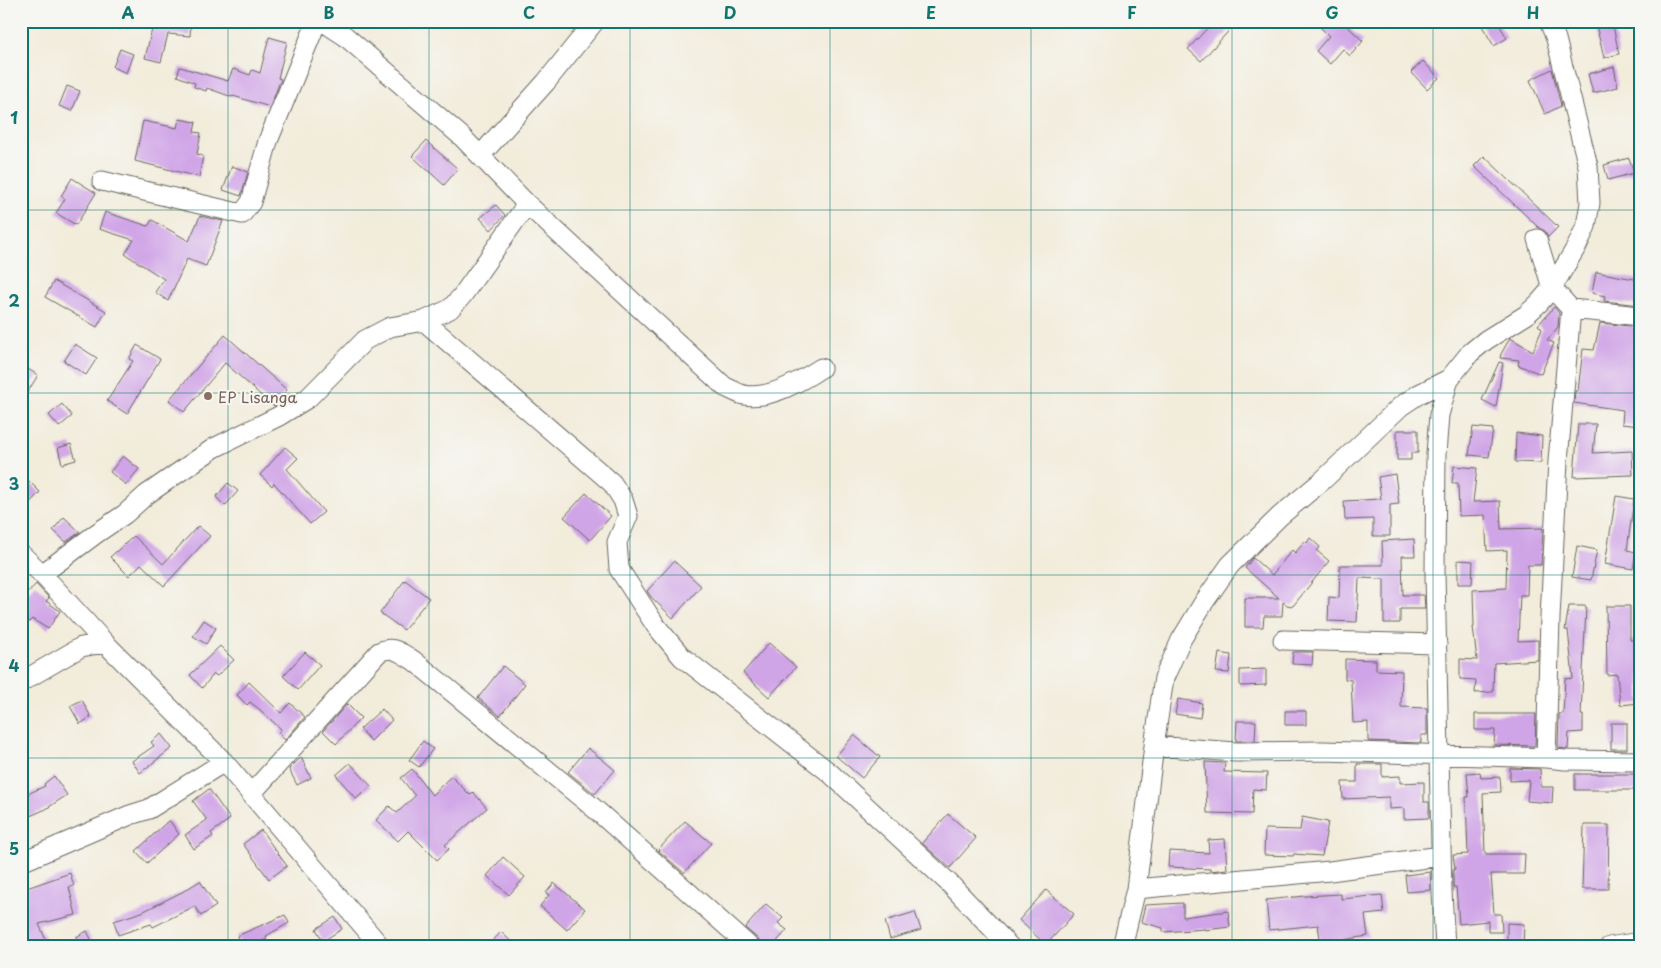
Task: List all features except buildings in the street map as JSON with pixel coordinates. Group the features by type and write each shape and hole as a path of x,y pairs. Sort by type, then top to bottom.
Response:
{"street":[{"path":"102,181 242,214 252,202 268,141 318,21"},
{"path":"322,21 344,36 460,136 527,204 726,387 744,395 763,394 796,384 821,368"},
{"path":"480,156 546,82 595,21"},
{"path":"1445,947 1438,754 1435,573 1436,454 1439,415 1449,379 1470,353 1486,340 1526,315 1552,288 1577,246 1586,226 1590,203 1588,166 1556,39 1549,21"},
{"path":"42,574 125,514 146,495 214,448 279,416 308,398 366,340 390,327 424,321 450,309 462,296 527,204"},
{"path":"1537,239 1552,288 1571,309 1640,316"},
{"path":"1546,758 1550,618 1557,480 1571,309"},
{"path":"424,321 612,483 623,500 628,516 618,542 619,569 656,626 682,657 830,773 950,884 1010,947"},
{"path":"1122,947 1136,889 1164,678 1181,640 1204,602 1230,565 1280,516 1323,480 1401,406 1419,394 1449,379"},
{"path":"21,554 42,574 98,636 224,762 381,947"},
{"path":"21,682 98,636"},
{"path":"1283,640 1437,644"},
{"path":"251,794 379,652 387,648 393,649 413,660 595,809 750,947"},
{"path":"1154,746 1236,752 1323,751 1640,761"},
{"path":"21,862 130,815 149,809 224,762"},
{"path":"1136,889 1330,871 1441,856"},
{"path":"1610,947 1640,942"}],"place":[{"name":"EP Lisanga","path":"208,396"}]}
